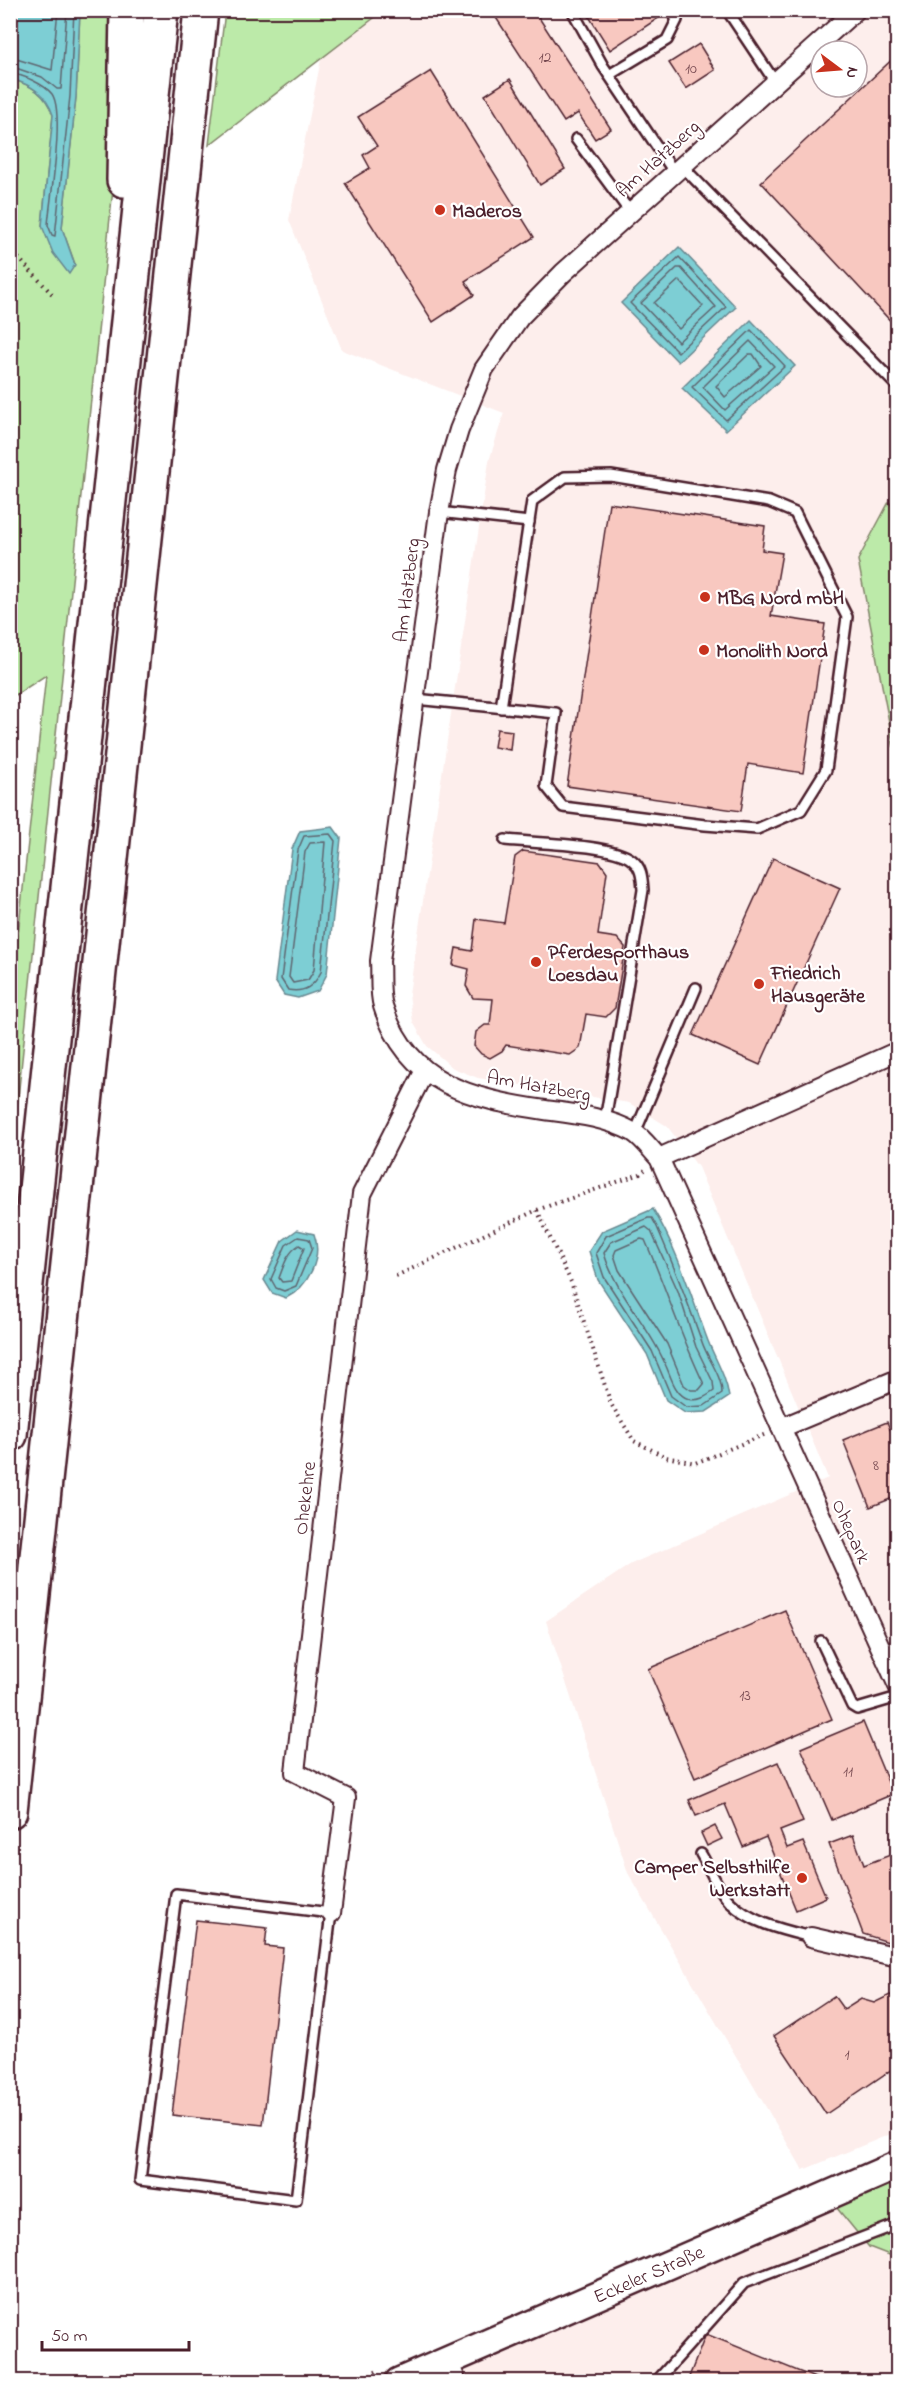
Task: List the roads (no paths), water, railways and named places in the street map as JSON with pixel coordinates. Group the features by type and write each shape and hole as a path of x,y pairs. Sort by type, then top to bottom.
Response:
{"highway":[{"path":"127,10 123,162 128,321"},
{"path":"10,1435 161,10"},
{"path":"10,1811 201,10"}],"street":[{"name":"Am Hatzberg","path":"781,1428 659,1158 635,1133 606,1121 594,1117 497,1103 459,1092 424,1072 397,1040 383,1004 380,961 439,512 459,430 484,369 497,348 542,294 856,10"},
{"path":"659,1158 897,1051"},
{"name":"Ohekehre","path":"331,1913 346,1798 295,1772 362,1194 424,1072"},
{"path":"781,1428 897,1379"},
{"name":"Ohepark","path":"781,1428 890,1647 897,1686"},
{"path":"811,1937 897,1957"},
{"name":"Eckeler Straße","path":"399,2382 453,2371 897,2165"}],"lane":[{"path":"572,10 609,75 678,169 897,387"},
{"path":"609,75 666,40 677,21 670,10"},
{"path":"727,10 775,82"},
{"path":"576,139 630,212"},
{"path":"415,699 501,708 556,713 546,786 563,807 705,825 757,829 801,810 826,770 847,617 795,513 769,502 611,476 565,477 532,501 501,708"},
{"path":"439,512 529,522"},
{"path":"504,840 611,851 634,861 642,873 643,890 606,1121"},
{"path":"635,1133 696,988"},
{"path":"821,1641 852,1706 857,1709 897,1697"},
{"path":"701,1854 729,1902 748,1915 773,1927 811,1937"},
{"path":"176,1894 331,1913 296,2200 140,2180 176,1894"},
{"path":"656,2382 744,2283 897,2224"}],"water":[{"path":"10,11 80,11 76,97 62,228 75,265 69,274 53,253 42,226 53,115 46,101 37,91 11,79"},
{"path":"679,247 736,307 678,362 621,303"},
{"path":"751,320 795,366 726,430 682,388"},
{"path":"333,827 341,838 327,974 318,991 298,998 284,995 275,981 292,849 300,831"},
{"path":"653,1209 677,1257 728,1389 729,1397 706,1412 685,1413 666,1400 647,1354 598,1280 589,1251 602,1231"},
{"path":"297,1230 314,1234 317,1253 307,1279 301,1287 286,1298 272,1293 264,1280 282,1241"}],"place":[{"name":"Maderos","path":"440,210"},
{"name":"MBG Nord mbH","path":"705,597"},
{"name":"Monolith Nord","path":"704,650"},
{"name":"Pferdesporthaus Loesdau","path":"536,962"},
{"name":"Friedrich Hausgeräte","path":"759,984"},
{"name":"Camper Selbsthilfe Werkstatt","path":"802,1878"}]}
